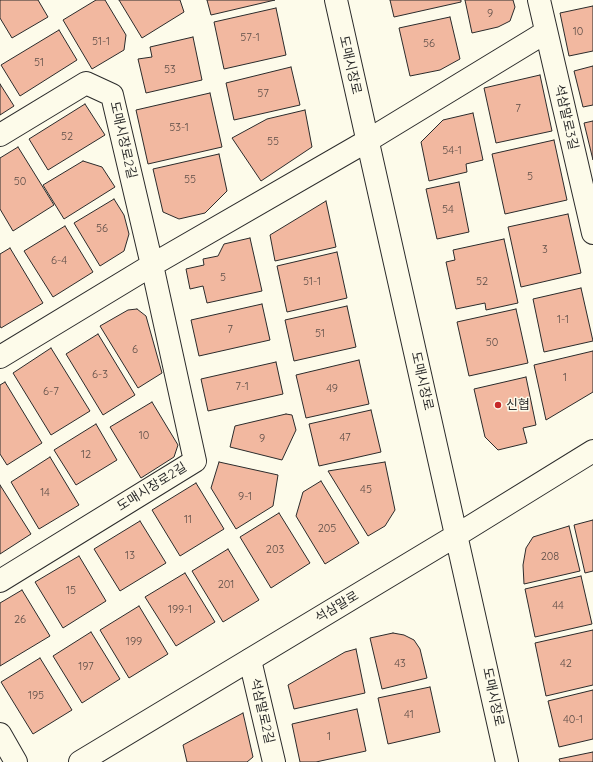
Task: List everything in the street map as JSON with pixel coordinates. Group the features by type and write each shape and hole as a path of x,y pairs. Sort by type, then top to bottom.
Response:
{"street":[{"name":"도매시장로","path":"336,0 507,762"},
{"name":"석삼말로3길","path":"539,0 592,220"},
{"path":"0,357 152,265 367,140 546,32"},
{"name":"도매시장로2길","path":"0,135 86,83 112,95 152,265 195,461 0,581"},
{"name":"석삼말로","path":"80,762 457,535 593,451"},
{"name":"석삼말로2길","path":"250,660 274,762"},
{"path":"0,734 16,762"}],"building":[{"path":"0,0 38,0 48,17 12,38 0,18"},
{"path":"96,0 105,0 126,35 124,50 92,69 63,20"},
{"path":"119,0 180,0 184,12 142,38"},
{"path":"207,0 275,0 211,15"},
{"path":"390,0 461,0 461,2 394,17"},
{"path":"465,0 513,0 515,7 510,21 498,27 472,33"},
{"path":"593,6 593,51 569,56 560,13"},
{"path":"276,8 286,55 224,69 214,22"},
{"path":"450,17 460,59 440,70 410,76 399,28"},
{"path":"59,30 77,60 20,96 1,65"},
{"path":"193,37 202,80 146,93 138,59 152,57 150,47"},
{"path":"593,66 593,105 583,107 574,71"},
{"path":"291,67 300,105 234,120 226,83"},
{"path":"540,75 552,131 496,143 484,88"},
{"path":"0,84 14,106 0,115"},
{"path":"210,93 222,147 148,164 136,110"},
{"path":"85,104 105,135 48,170 29,139"},
{"path":"305,110 312,147 261,181 232,138 267,119"},
{"path":"473,113 483,160 466,164 467,172 429,181 421,142 443,120"},
{"path":"593,121 593,160 584,123"},
{"path":"554,140 567,200 505,214 492,154"},
{"path":"18,147 54,205 13,231 0,209 0,158"},
{"path":"219,154 227,191 205,213 179,219 163,212 153,169"},
{"path":"83,161 102,167 115,187 64,219 43,185"},
{"path":"459,182 469,232 437,239 426,189"},
{"path":"114,199 124,215 129,234 124,251 100,266 74,223"},
{"path":"326,201 336,247 275,261 270,235"},
{"path":"568,214 581,273 521,287 508,227"},
{"path":"65,226 93,272 53,297 24,251"},
{"path":"250,238 262,291 207,303 203,286 190,289 186,269 204,265 203,259 218,256 224,244"},
{"path":"504,239 518,303 486,310 485,303 456,309 446,262 455,260 453,250"},
{"path":"10,248 43,303 1,328 0,254"},
{"path":"337,252 347,298 287,312 277,266"},
{"path":"581,288 593,341 544,352 533,299"},
{"path":"262,304 270,340 199,356 191,320"},
{"path":"347,306 356,347 294,361 285,320"},
{"path":"137,309 146,316 162,373 138,388 100,326 128,310"},
{"path":"516,309 528,363 469,376 457,322"},
{"path":"98,334 135,395 103,415 66,354"},
{"path":"51,348 90,411 51,435 13,373"},
{"path":"593,351 593,392 546,420 534,365"},
{"path":"359,360 369,404 306,418 296,375"},
{"path":"276,362 283,394 208,411 201,379"},
{"path":"526,377 536,425 523,428 527,443 498,450 485,437 474,389"},
{"path":"5,382 42,443 7,465 0,454 0,385"},
{"path":"152,402 178,445 174,457 141,478 110,427"},
{"path":"371,410 381,452 319,466 309,424"},
{"path":"286,414 292,415 296,430 282,460 230,447 235,426"},
{"path":"96,424 117,460 76,485 54,450"},
{"path":"50,457 79,505 39,529 11,482"},
{"path":"219,462 278,475 273,506 236,529 211,488"},
{"path":"385,462 395,510 385,526 368,536 328,471"},
{"path":"321,481 359,543 325,564 296,516 303,492"},
{"path":"196,483 224,529 180,556 152,510"},
{"path":"0,485 31,534 0,554"},
{"path":"279,513 310,563 271,588 240,537"},
{"path":"593,520 593,571 585,573 574,525"},
{"path":"140,521 166,563 120,591 94,549"},
{"path":"569,526 580,571 524,584 523,565 526,548 533,537"},
{"path":"228,549 259,600 223,622 192,571"},
{"path":"79,556 106,601 63,628 35,582"},
{"path":"185,573 215,622 176,646 145,597"},
{"path":"581,576 592,624 535,637 525,589"},
{"path":"22,590 50,636 0,666 0,603"},
{"path":"139,606 168,654 129,678 100,630"},
{"path":"593,630 593,685 546,696 535,643"},
{"path":"91,632 120,679 82,703 53,656"},
{"path":"393,633 404,635 414,640 420,649 427,678 382,689 370,638"},
{"path":"356,649 365,693 294,709 288,685 345,652"},
{"path":"40,658 72,710 33,734 1,682"},
{"path":"430,687 440,732 388,744 378,698"},
{"path":"593,690 593,739 559,747 548,701"},
{"path":"357,709 366,751 316,762 300,762 292,724"},
{"path":"243,713 253,757 247,762 187,762 183,745"},
{"path":"593,752 593,762 560,762 559,759"}],"place":[{"name":"신협","path":"498,405"}]}
